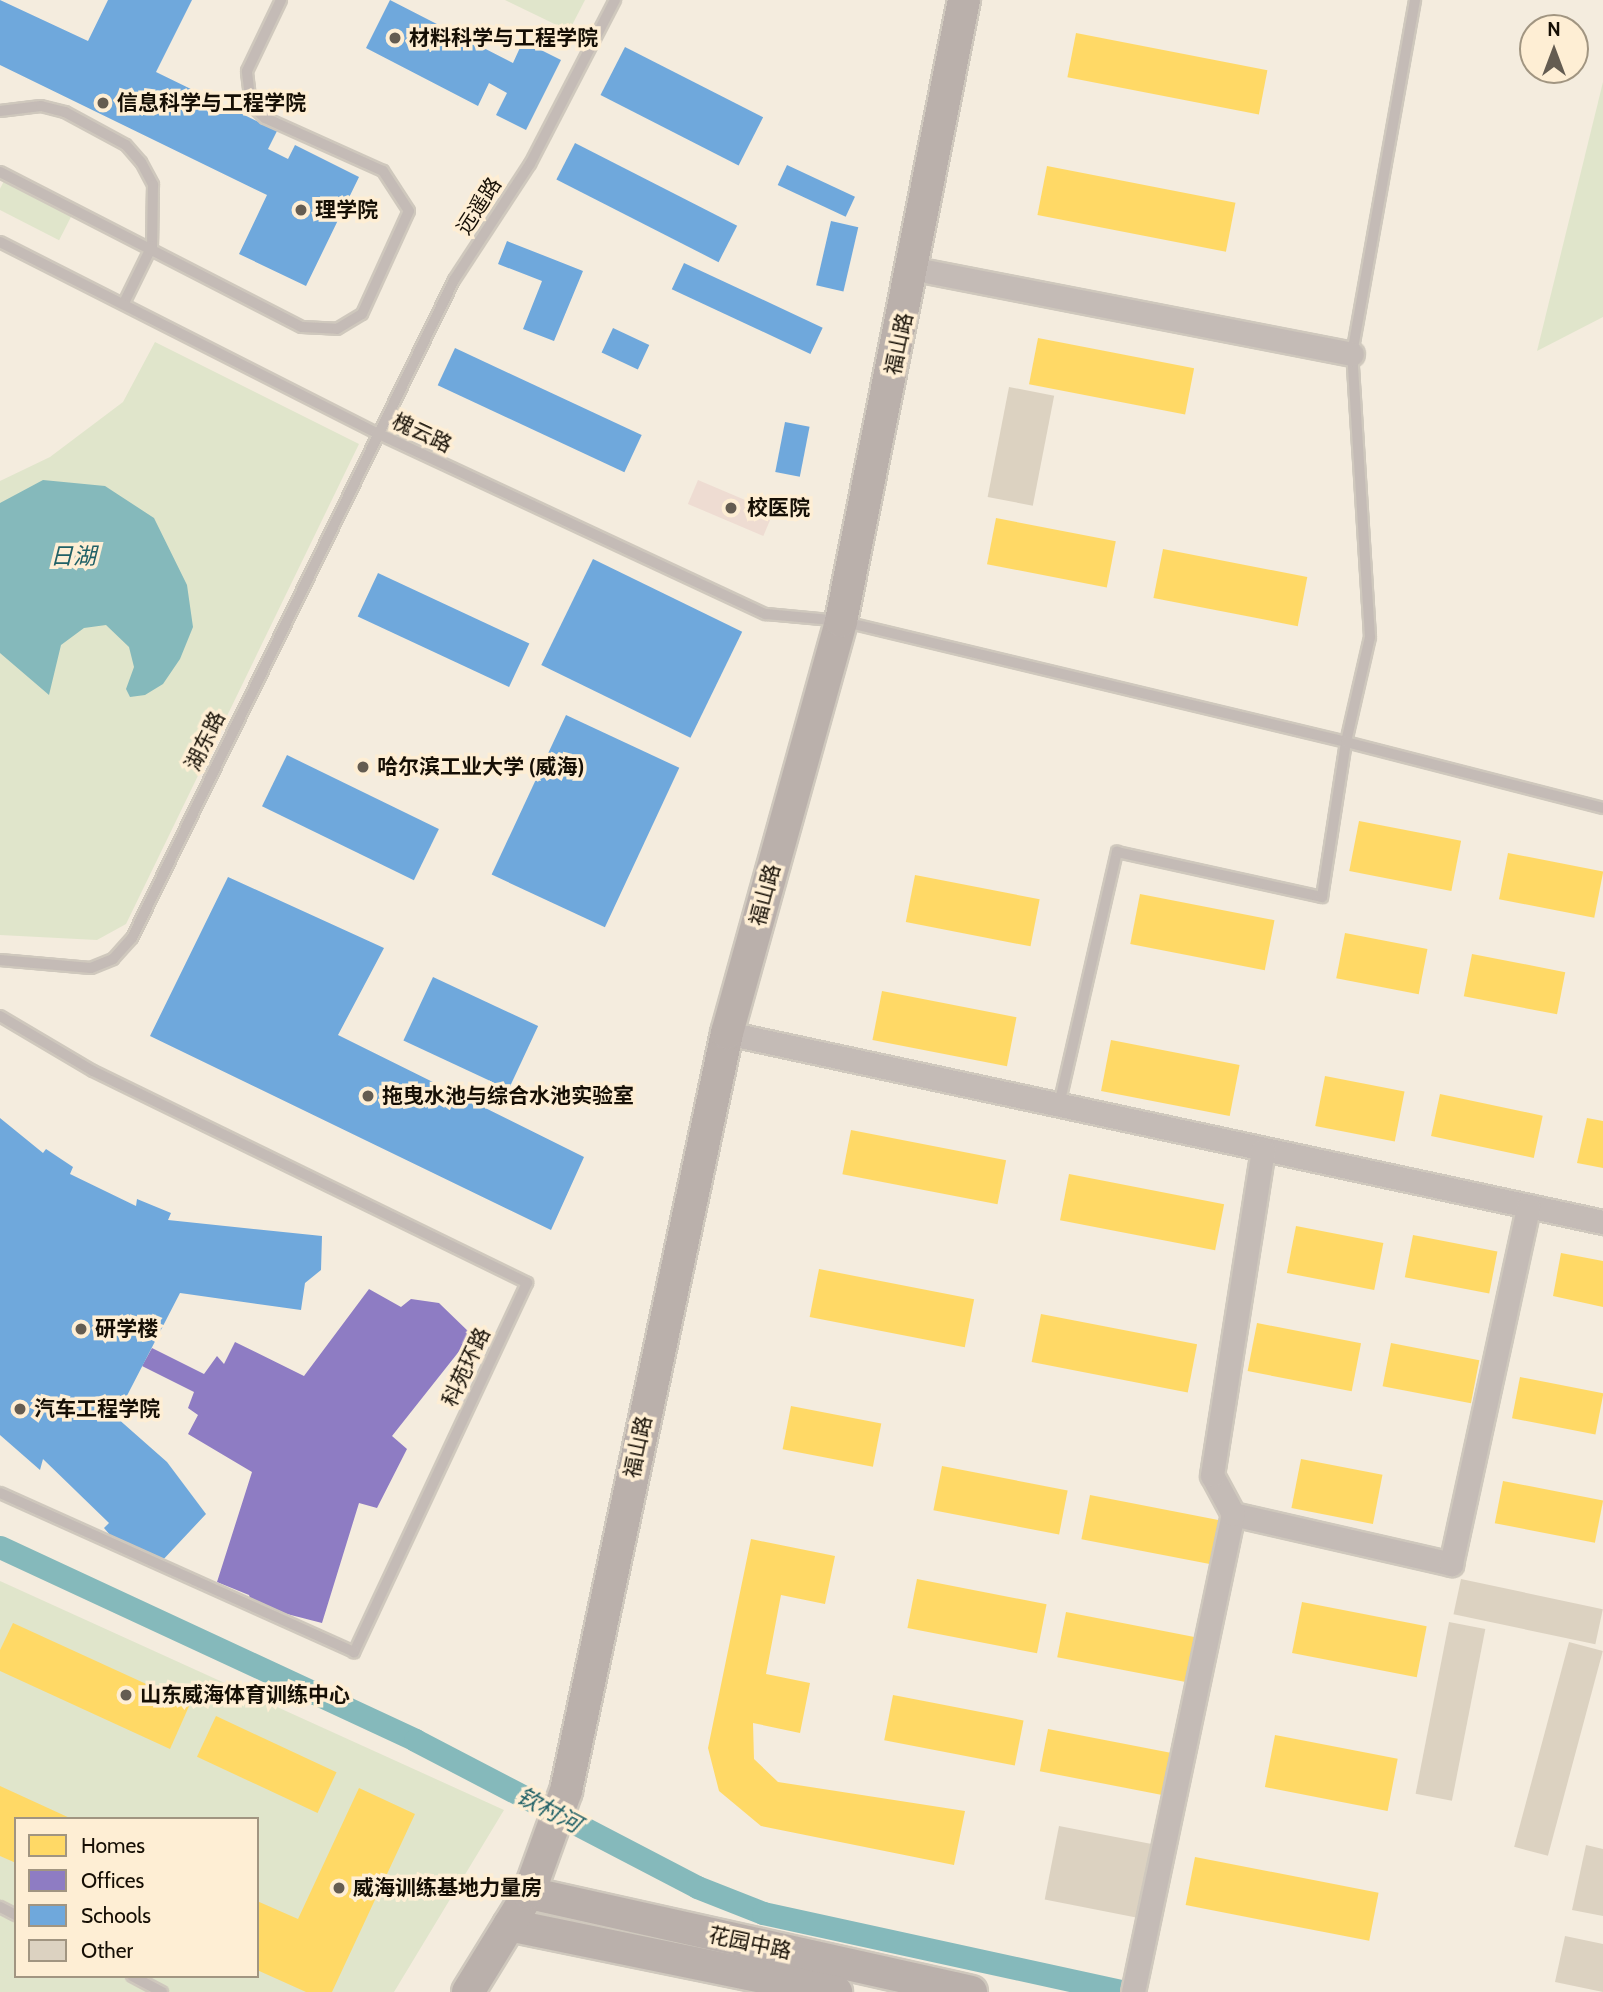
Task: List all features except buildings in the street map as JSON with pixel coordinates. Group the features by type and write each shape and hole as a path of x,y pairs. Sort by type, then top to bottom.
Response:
{"main road":[{"name":"福山路","path":"529,1893 566,1791 727,1032 841,621 915,269 964,0"},
{"path":"468,1992 529,1893"},
{"name":"花园中路","path":"529,1893 971,1992"},
{"path":"509,1925 836,1992"}],"street":[{"path":"915,269 1352,354"},
{"path":"727,1032 1603,1222"},
{"path":"1136,1982 1233,1514 1212,1475 1263,1150"},
{"path":"1233,1514 1451,1564 1528,1207"}],"lane":[{"path":"0,173 152,246 302,327 337,330 362,314 409,211 383,171 265,118 250,105 247,71 281,0"},
{"name":"远遥路","path":"377,433 454,280 530,164 615,0"},
{"path":"1059,1105 1117,852 1322,897 1346,741 1370,637 1352,354 1415,0"},
{"path":"0,111 41,106 65,111 126,145 153,185 152,246 124,303"},
{"name":"槐云路","path":"0,242 377,433 766,614 841,621 1346,741 1603,808"},
{"name":"湖东路","path":"0,960 91,968 113,959 132,938 377,433"},
{"name":"科苑环路","path":"0,1016 93,1071 527,1283 354,1652 0,1493"},
{"path":"136,1978 162,1992"}],"shaded area":[{"name":"校医院","path":"698,480 773,512 763,536 688,504"}],"green space":[{"path":"505,0 585,0 569,31"},
{"path":"1603,82 1603,317 1537,351"},
{"path":"5,179 73,214 59,240 0,210 0,189"},
{"path":"155,342 359,444 126,924 97,940 0,935 0,481 50,457 123,402"},
{"name":"山东威海体育训练中心","path":"0,1581 504,1810 394,1992 0,1992"}],"water":[{"name":"日湖","path":"43,480 105,486 154,518 187,585 193,627 180,659 163,684 145,695 130,697 126,689 134,667 129,647 106,625 84,628 61,645 49,695 0,653 0,503"}],"waterway":[{"name":"钦村河","path":"0,1547 415,1740 697,1887 763,1913 1126,1992"}],"place":[{"name":"材料科学与工程学院","path":"395,38"},
{"name":"信息科学与工程学院","path":"103,103"},
{"name":"理学院","path":"301,210"},
{"name":"校医院","path":"731,508"},
{"name":"哈尔滨工业大学 (威海)","path":"363,767"},
{"name":"拖曳水池与综合水池实验室","path":"368,1096"},
{"name":"研学楼","path":"81,1329"},
{"name":"汽车工程学院","path":"20,1409"},
{"name":"山东威海体育训练中心","path":"126,1695"},
{"name":"威海训练基地力量房","path":"339,1888"}]}
